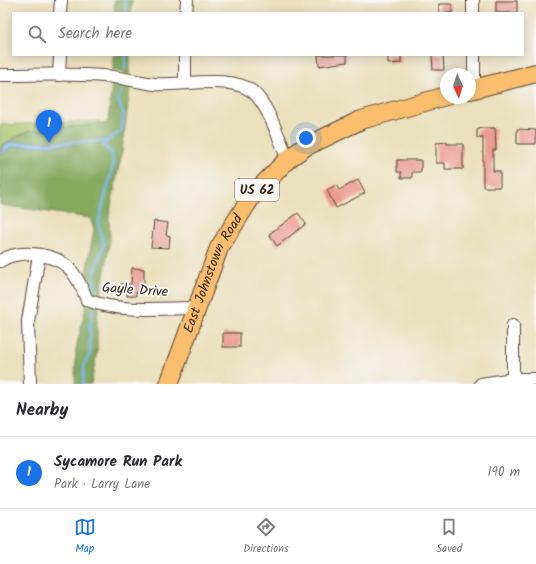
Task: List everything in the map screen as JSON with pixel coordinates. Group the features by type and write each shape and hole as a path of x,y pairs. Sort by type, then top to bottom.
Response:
{"highway":[{"path":"476,89 536,73"},
{"name":"East Johnstown Road","path":"169,384 219,248 252,196 288,159 305,147 361,120 440,98"}],"street":[{"path":"60,0 60,12"},
{"path":"186,12 187,0"},
{"path":"473,0 473,12"},
{"path":"59,75 60,56"},
{"path":"185,56 185,83"},
{"path":"473,68 474,56"},
{"path":"0,75 106,76 156,84 228,83 242,85 253,92 262,103 288,159"},
{"name":"Gayle Drive","path":"0,261 5,258 21,254 55,257 65,264 78,278 87,300 100,305 128,308 196,308"},
{"path":"30,384 28,321 39,255"},
{"path":"513,325 513,379"},
{"path":"482,384 513,379 536,379"}],"green space":[{"path":"115,0 132,0 131,12 114,12"},
{"path":"113,56 130,56 130,74 113,70"},
{"path":"112,83 130,88 122,151 109,216 110,239 97,318 97,352 91,384 75,384 76,349 85,310 88,262 94,229 90,218 0,205 0,146 28,131 108,123"},
{"path":"100,121 95,160 0,198 0,125"}],"water":[{"path":"70,141 76,144 11,147 0,156 0,152 10,142"}],"building":[{"path":"496,1 517,1 517,12 496,12"},
{"path":"439,4 452,4 452,12 439,12"},
{"path":"318,56 347,56 347,62 319,66"},
{"path":"388,56 401,56 401,63 388,64"},
{"path":"432,56 443,56 444,68 440,68 440,70 433,70"},
{"path":"482,128 495,128 496,150 493,150 493,171 500,171 500,187 483,187 483,138 477,138 477,130"},
{"path":"517,129 536,130 536,144 517,144"},
{"path":"447,142 447,144 463,144 463,169 445,169 445,163 436,163 436,143"},
{"path":"397,160 421,160 421,172 412,172 412,178 401,178 401,172 397,172"},
{"path":"358,180 365,193 336,208 327,190 336,185 339,190"},
{"path":"298,213 306,224 277,246 269,234"},
{"path":"154,221 168,223 166,235 170,236 169,248 151,247"},
{"path":"132,268 144,269 144,292 136,292 136,296 127,296 127,292 121,292 121,284 131,284"},
{"path":"223,333 240,333 240,347 223,347"}],"waterway":[{"path":"125,0 126,12"},
{"path":"125,69 126,56"},
{"path":"94,290 95,272 104,244 98,224 113,166 112,153 103,145 122,131 124,115 118,100 121,91"},
{"path":"71,142 106,141"},
{"path":"83,384 84,365 90,354 90,325 93,308"}],"place":[{"name":"Sycamore Run Park","path":"49,143"}]}
